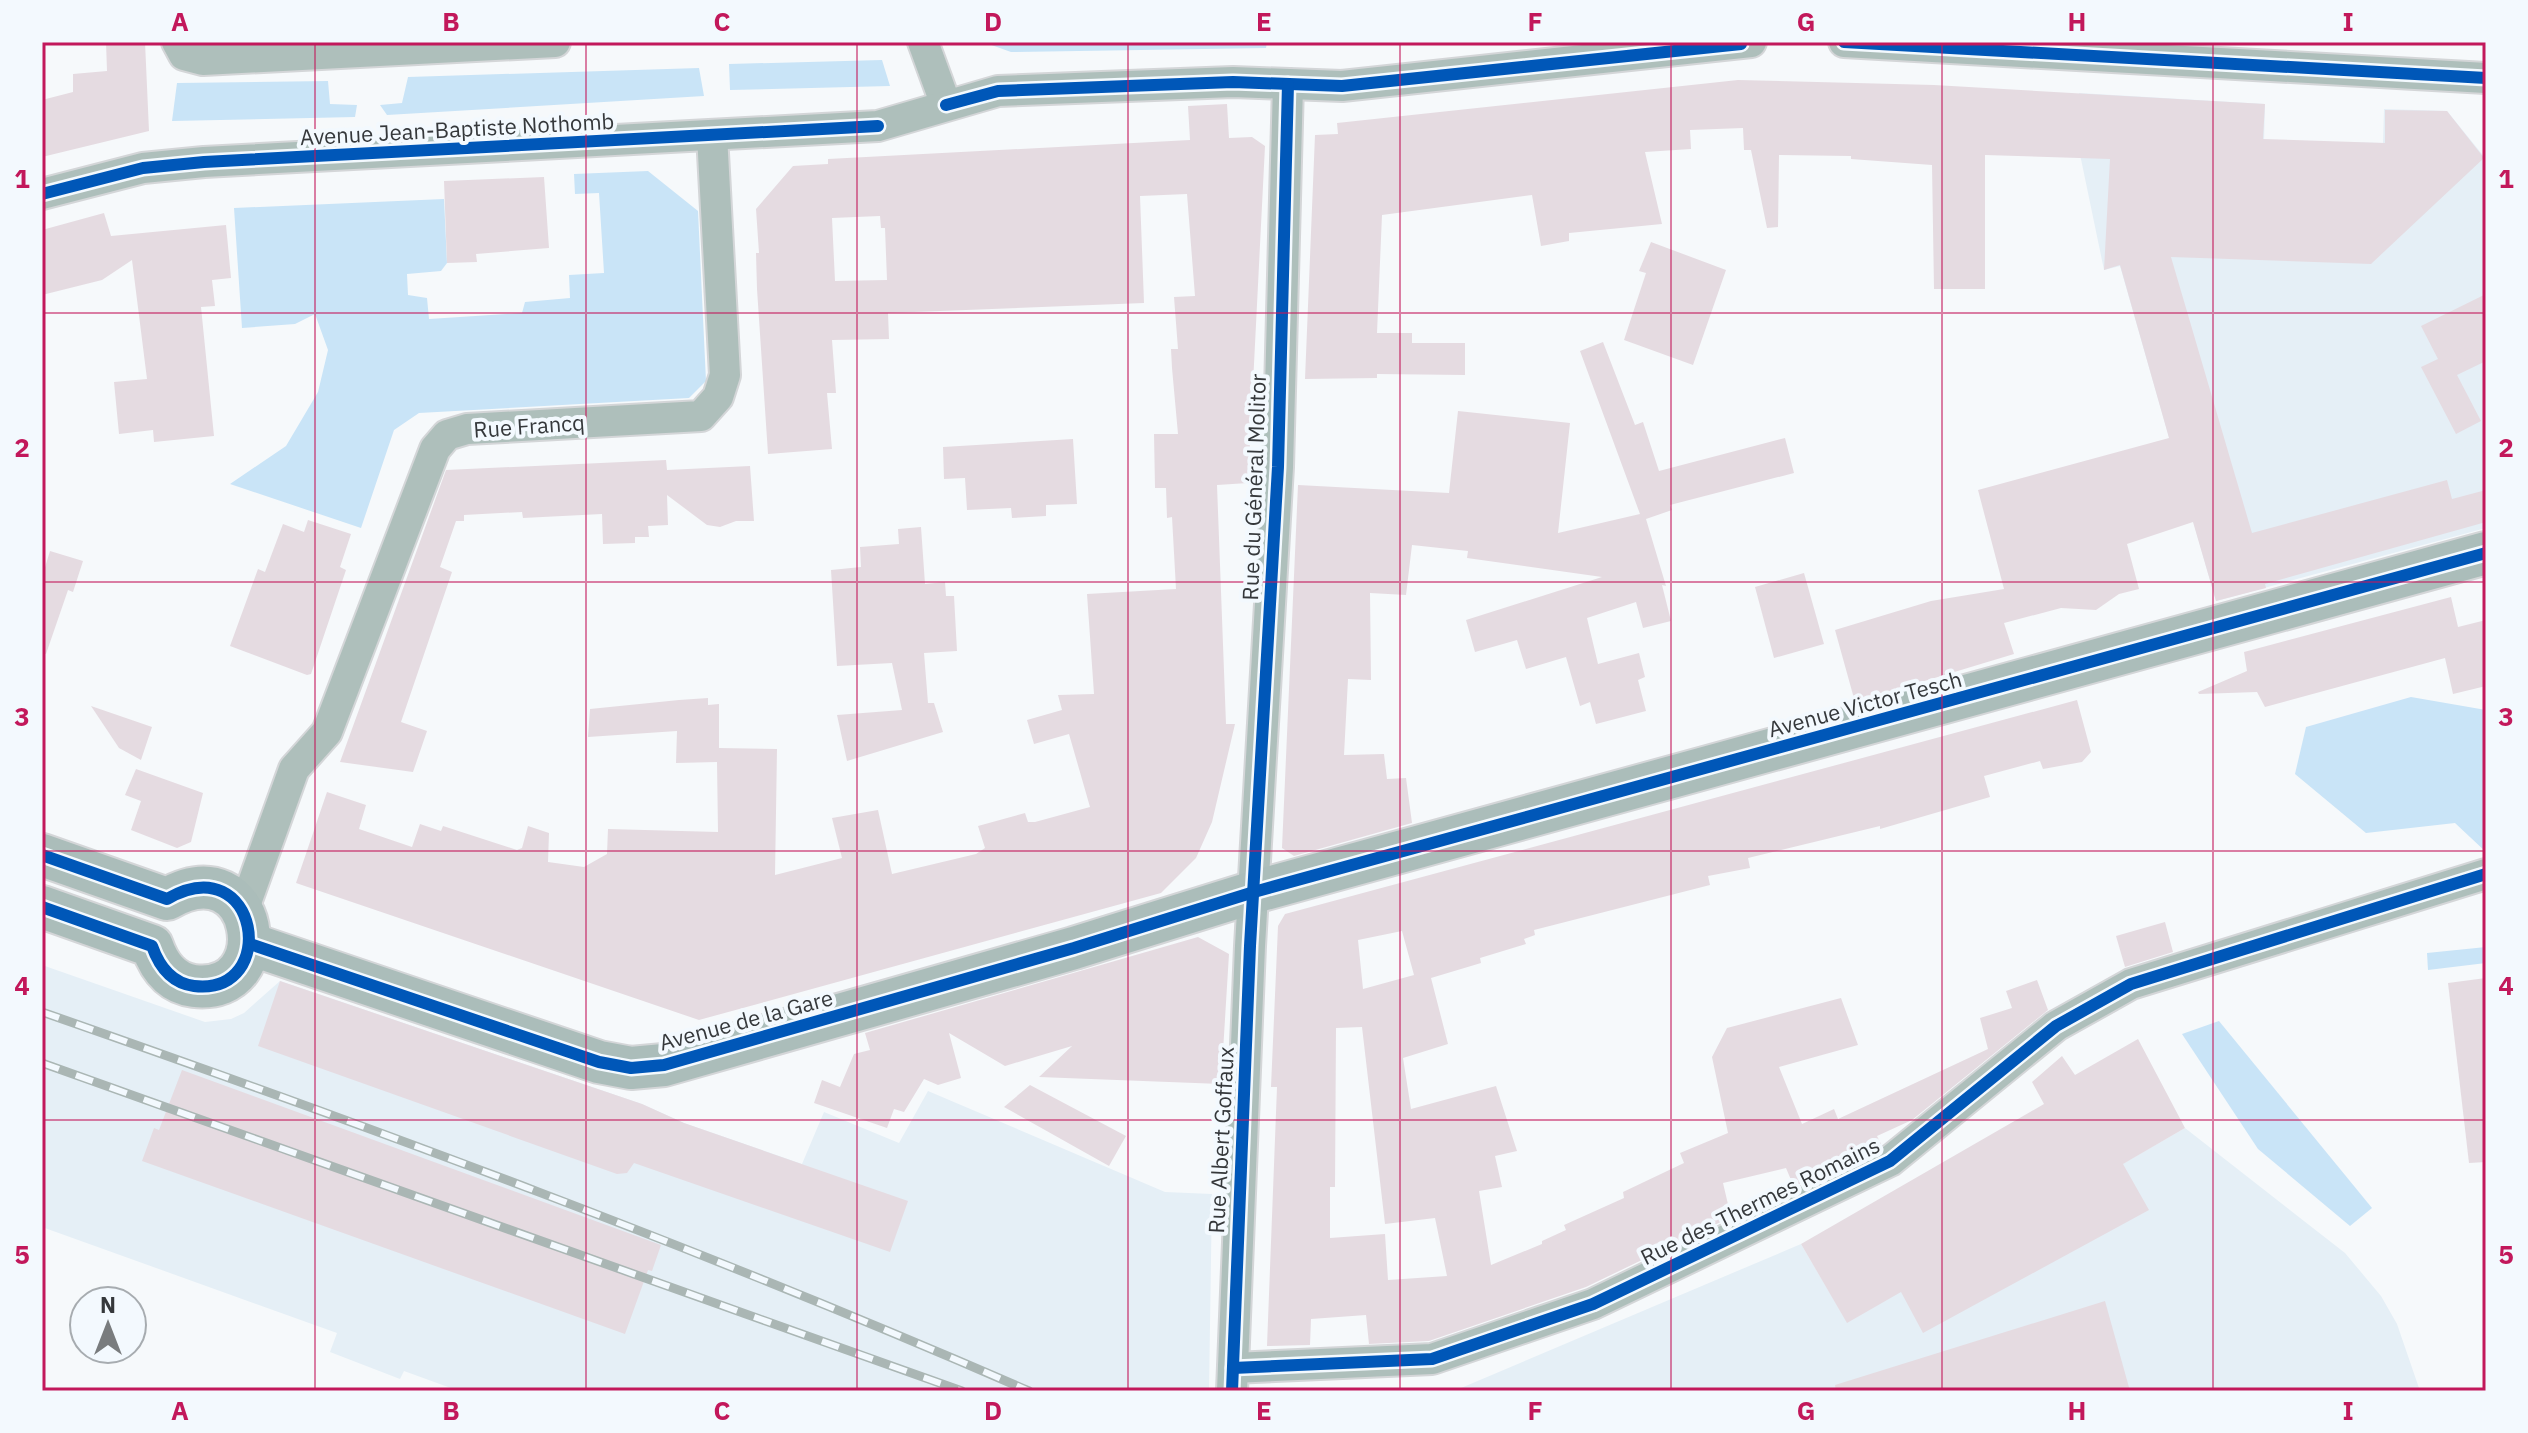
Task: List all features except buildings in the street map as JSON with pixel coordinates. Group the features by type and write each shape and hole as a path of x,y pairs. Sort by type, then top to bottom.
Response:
{"main road":[{"name":"Avenue Victor Tesch","path":"1254,892 2486,553"},
{"name":"Avenue de la Gare","path":"42,855 167,899 194,887 209,887 234,900 247,927 599,1062 631,1068 664,1065 722,1050 1254,892"},
{"path":"45,908 152,946 165,972 178,981 207,986 234,974 244,963 247,927"}],"street":[{"path":"177,42 184,55 203,60 555,42"},
{"path":"923,42 946,105"},
{"path":"1844,42 2486,78"},
{"name":"Avenue Jean-Baptiste Nothomb","path":"42,194 143,168 204,162 878,126 998,91 1233,82 1342,86 1745,43"},
{"name":"Rue du Général Molitor","path":"1254,892 1278,467 1288,84"},
{"name":"Rue Francq","path":"247,927 286,786 305,754 327,732 435,449 447,435 467,429 701,416 718,397 725,364 712,135"},
{"name":"Rue des Thermes Romains","path":"1232,1380 1432,1359 1568,1314 1664,1272 1890,1161 2056,1026 2131,984 2486,874"},
{"name":"Rue Albert Goffaux","path":"1232,1380 1254,892"}],"shaded area":[{"path":"983,42 1267,42 1266,48 1011,52"},
{"path":"882,60 890,86 730,90 729,64"},
{"path":"699,68 704,96 387,115 380,105 402,103 408,77"},
{"path":"328,81 330,104 357,105 355,117 172,121 177,83"},
{"path":"2079,93 2265,104 2264,141 2383,143 2384,109 2447,111 2486,159 2486,528 2216,601 2120,266 2104,270 2076,135"},
{"path":"648,171 698,211 706,381 689,398 419,413 394,430 361,528 230,484 286,446 318,392 328,350 315,314 295,324 242,328 234,208 444,199 447,263 441,271 407,274 408,295 427,298 429,319 522,313 525,302 570,298 569,275 604,273 599,193 575,194 574,174"},
{"path":"2411,697 2486,710 2486,852 2455,823 2366,833 2295,774 2306,727"},
{"path":"2486,947 2486,963 2428,970 2427,953"},
{"path":"42,965 205,1022 231,1019 244,1013 280,981 642,1104 684,1123 802,1164 824,1112 899,1143 928,1091 1165,1192 1212,1194 1209,1391 459,1391 404,1371 400,1379 330,1352 337,1333 42,1227"},
{"path":"2219,1021 2372,1208 2350,1226 2258,1149 2182,1034"},
{"path":"2185,1128 2345,1253 2381,1296 2397,1324 2420,1391 1454,1391 1801,1244 1847,1322"}],"railway":[{"path":"42,1012 539,1192 785,1289 1029,1391"},
{"path":"42,1063 962,1391"}],"cycle path":[{"path":"1844,42 2486,78"},
{"path":"946,105 998,91 1233,82 1342,86 1741,44"},
{"path":"1232,1391 1250,946 1278,467 1288,84"},
{"path":"42,194 143,168 204,162 878,126"},
{"path":"250,944 599,1062 631,1068 664,1065 1074,948 1254,892 2486,553"},
{"path":"42,855 167,899 198,888 222,892 239,906 248,926 248,949 239,969 222,983 194,986 172,977 158,960 152,946 42,907"},
{"path":"1233,1368 1432,1359 1593,1304 1890,1161 2056,1026 2131,984 2486,874"}]}
